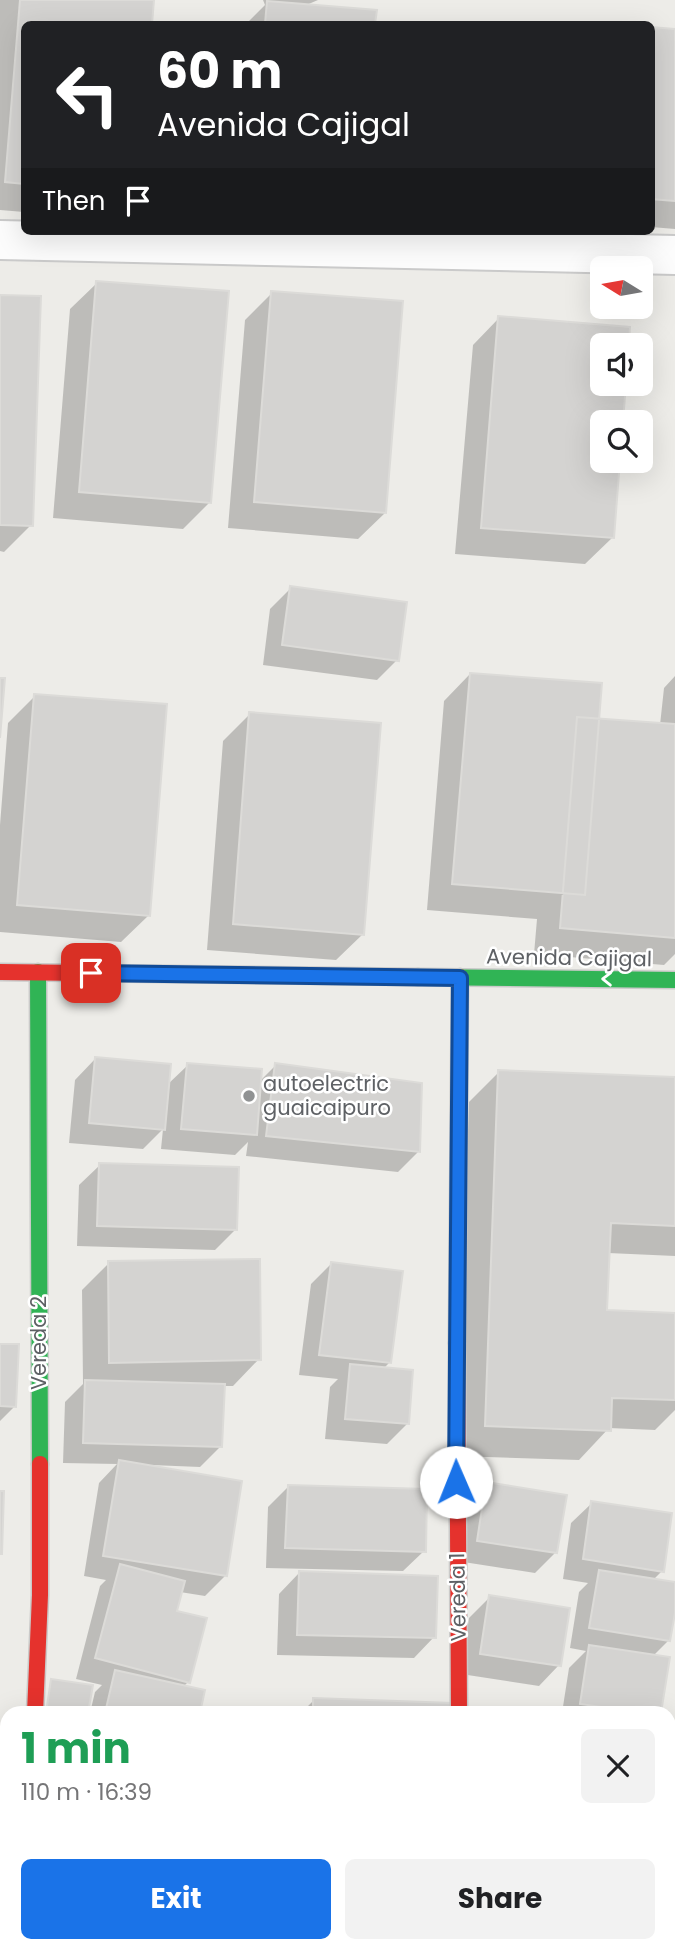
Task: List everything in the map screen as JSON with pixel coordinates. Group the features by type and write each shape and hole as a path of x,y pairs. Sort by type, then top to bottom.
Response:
{"street":[{"path":"0,240 675,255"},
{"name":"Avenida Cajigal","path":"0,972 675,980"},
{"name":"Vereda 2","path":"35,1706 40,1595 38,972"},
{"name":"Vereda 1","path":"459,1706 456,1415 460,978"}],"building":[{"path":"20,0 154,0 152,21 21,21 21,184 5,182"},
{"path":"267,1 377,10 375,21 265,21"},
{"path":"655,27 675,29 675,201 655,199"},
{"path":"96,281 229,291 211,503 79,492"},
{"path":"271,291 403,301 386,513 254,502"},
{"path":"0,295 41,296 33,526 0,525"},
{"path":"498,316 630,327 630,333 590,333 590,396 625,396 624,410 590,410 590,473 619,473 614,538 481,528"},
{"path":"290,586 407,602 399,661 282,645"},
{"path":"470,673 602,683 585,895 452,884"},
{"path":"0,678 5,678 0,738"},
{"path":"34,694 167,704 150,916 17,905"},
{"path":"249,712 381,723 364,935 233,924"},
{"path":"577,717 675,724 675,938 560,928"},
{"path":"95,1057 171,1064 165,1130 89,1123"},
{"path":"187,1063 262,1069 257,1135 181,1129"},
{"path":"275,1063 422,1083 420,1152 266,1136"},
{"path":"498,1070 675,1077 675,1226 611,1223 607,1310 675,1313 675,1400 612,1398 611,1431 485,1426"},
{"path":"99,1163 239,1167 237,1230 97,1226"},
{"path":"260,1259 261,1360 109,1363 108,1261"},
{"path":"331,1262 403,1271 391,1363 319,1355"},
{"path":"0,1344 19,1344 16,1407 0,1406"},
{"path":"350,1364 413,1370 409,1424 345,1419"},
{"path":"85,1380 225,1384 222,1447 83,1443"},
{"path":"119,1460 242,1481 227,1576 103,1556"},
{"path":"486,1482 567,1495 557,1553 477,1541"},
{"path":"288,1485 427,1489 426,1552 285,1548"},
{"path":"0,1491 4,1491 2,1554 0,1554"},
{"path":"591,1501 672,1513 664,1572 583,1559"},
{"path":"120,1564 185,1581 177,1611 207,1618 190,1683 95,1658"},
{"path":"599,1570 675,1582 675,1613 670,1641 589,1628"},
{"path":"299,1571 438,1576 436,1638 297,1635"},
{"path":"489,1595 570,1608 561,1666 480,1654"},
{"path":"589,1645 670,1657 662,1706 580,1704"},
{"path":"115,1670 205,1690 202,1706 107,1706"},
{"path":"51,1679 93,1685 89,1706 47,1706"},
{"path":"313,1698 453,1703 453,1706 313,1706"}],"traffic: fast":[{"path":"38,972 40,1464"},
{"path":"418,977 675,980"}],"traffic: slow":[{"path":"457,1343 460,977"}],"traffic: jam":[{"path":"0,972 418,977"},
{"path":"457,1343 459,1706"},
{"path":"35,1706 40,1595 40,1464"}],"place":[{"name":"autoelectric guaicaipuro","path":"249,1096"}],"route":[{"path":"91,973 460,978 456,1482"}]}
